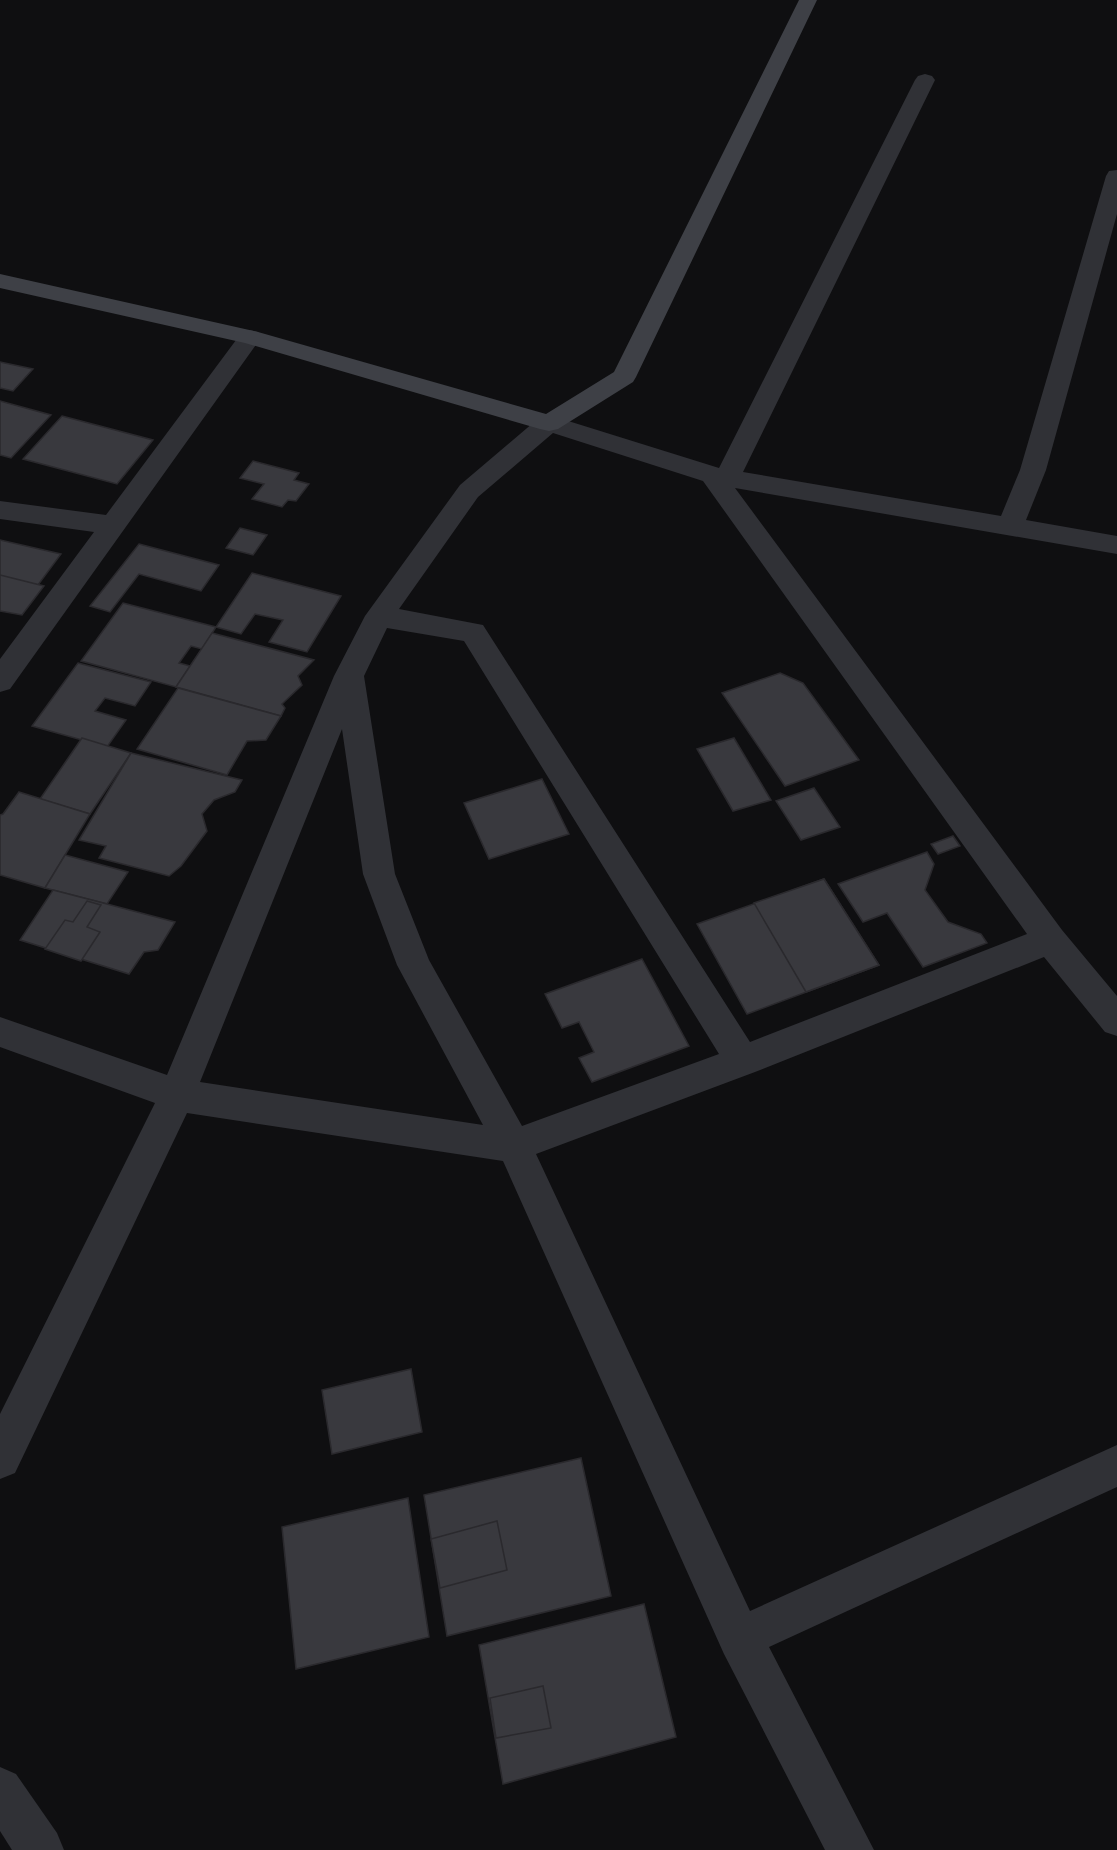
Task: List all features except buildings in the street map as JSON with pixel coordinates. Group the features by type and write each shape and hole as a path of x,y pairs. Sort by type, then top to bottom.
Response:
{"main road":[{"path":"0,281 250,337 549,423 624,377 808,0"}],"street":[{"path":"719,476 925,80"},
{"path":"1010,526 1033,470 1117,176"},
{"path":"0,681 111,525 250,337"},
{"path":"0,1458 177,1095 349,676 379,616 469,491 549,423 719,476 1117,545"},
{"path":"719,476 1050,940 1117,1021"},
{"path":"0,510 111,525"},
{"path":"379,616 473,632 742,1061"},
{"path":"349,676 379,874 414,965 514,1146 740,1638 850,1850"},
{"path":"0,1032 177,1095 514,1146 742,1061 1050,940"},
{"path":"740,1638 1117,1466"},
{"path":"0,1790 40,1850"}]}
